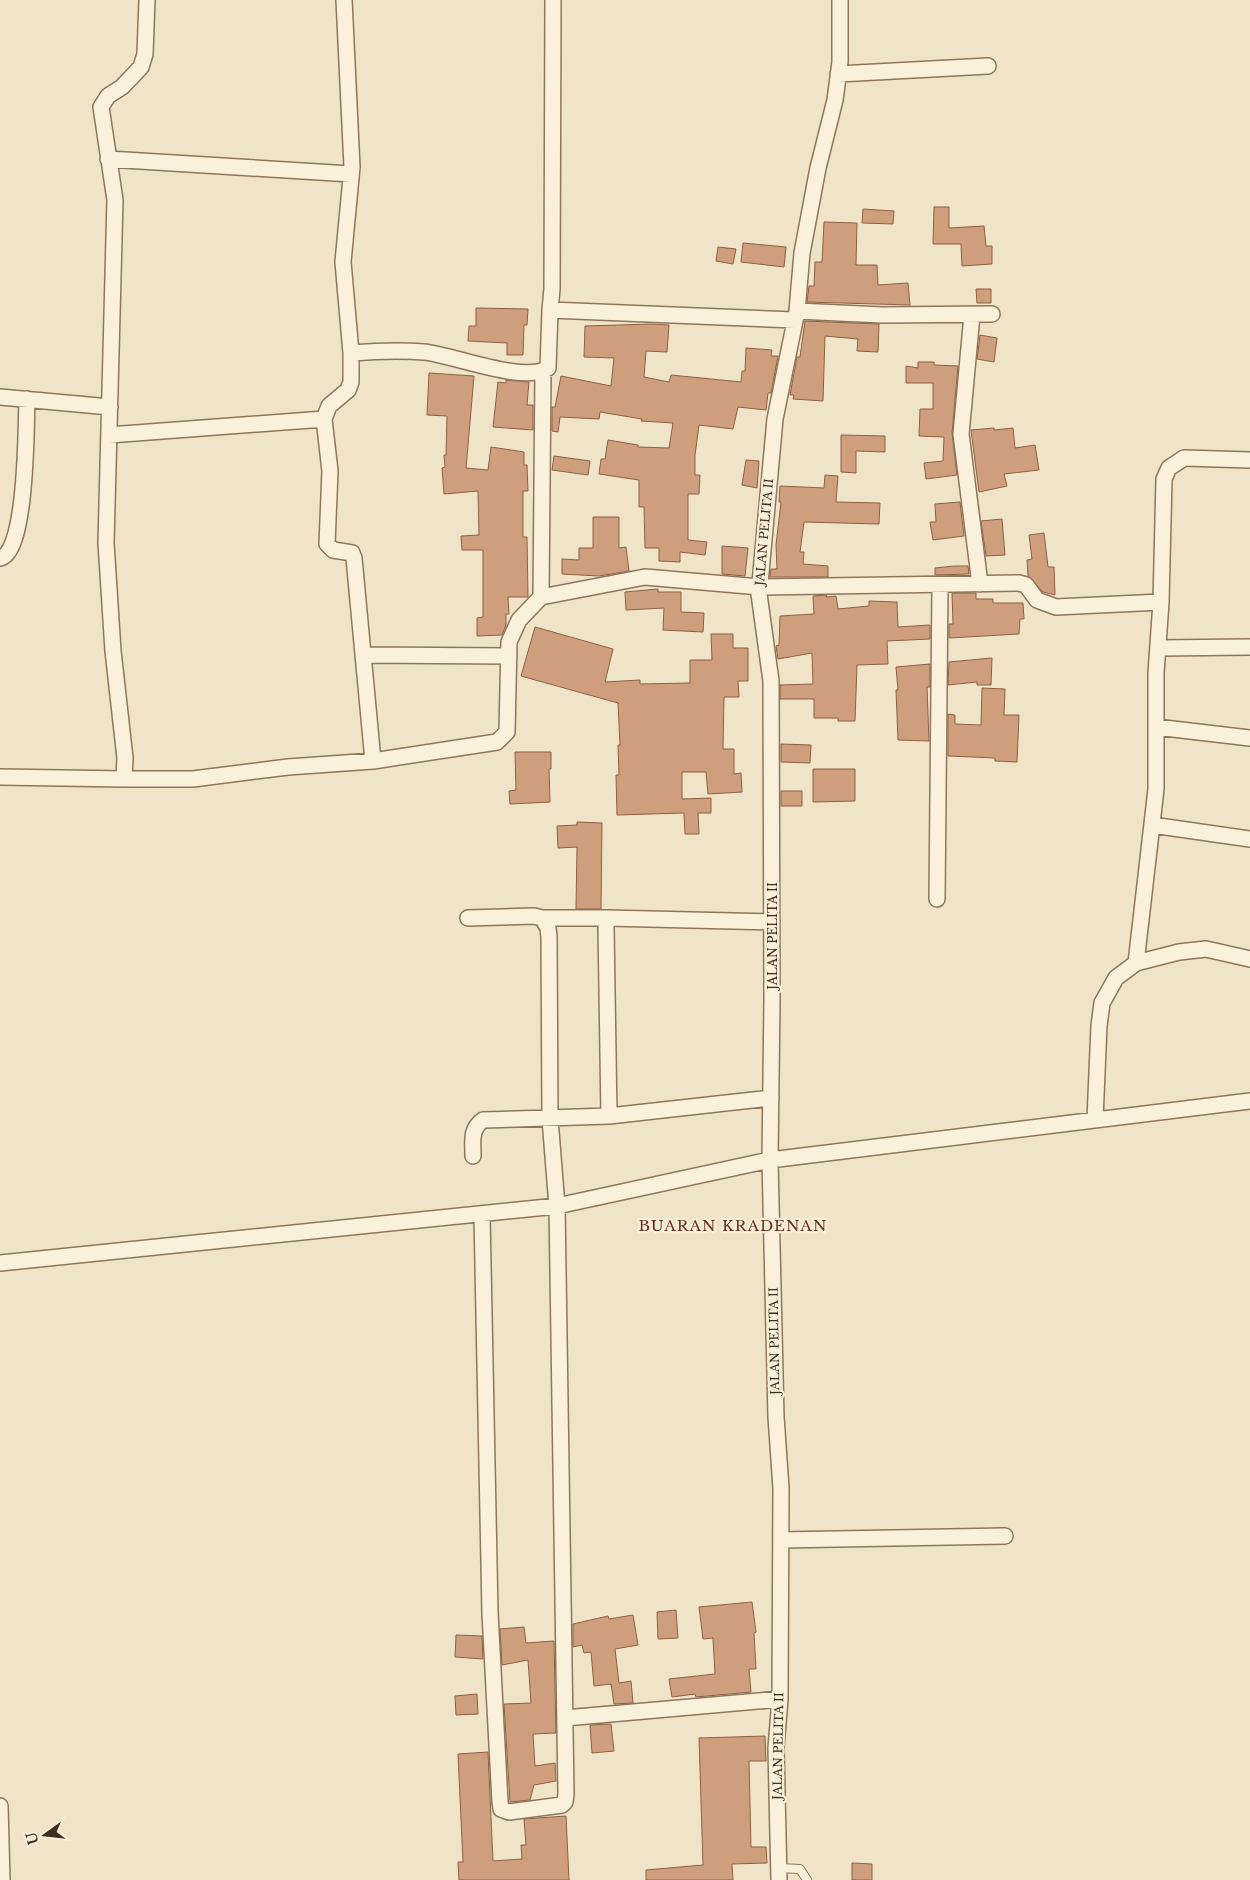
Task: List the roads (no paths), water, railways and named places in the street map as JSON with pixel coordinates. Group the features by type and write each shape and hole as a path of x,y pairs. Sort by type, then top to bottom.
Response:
{"street":[{"path":"124,779 126,758 113,651 106,543 115,200 101,107 108,96 141,67 145,54 146,0"},
{"path":"344,0 351,174 343,262 351,353 351,382 348,390 335,399 324,419 330,471 327,544 333,550 352,553 354,558 373,761"},
{"path":"351,353 424,352 499,370 536,373 548,368 552,289 553,0"},
{"name":"JALAN PELITA II","path":"779,1874 776,1838 776,1748 780,1699 781,1488 776,1417 770,1160 772,922 771,681 760,587 775,419 796,316 802,253 818,168 835,100 838,74 840,0"},
{"path":"838,74 988,66"},
{"path":"108,159 351,174"},
{"path":"550,310 796,316 992,314"},
{"path":"972,315 961,434 980,584"},
{"path":"540,597 543,371"},
{"path":"0,397 110,407"},
{"path":"0,558 6,556 15,538 25,479 27,399"},
{"path":"110,435 324,419"},
{"path":"1136,963 1156,789 1156,673 1161,602 1164,479 1169,468 1184,458 1250,460"},
{"path":"0,777 193,779 288,767 373,761 491,744 501,740 507,732 509,642 519,620 540,597 645,577 760,587 1024,584 1038,600 1056,607 1161,602"},
{"path":"936,899 940,585"},
{"path":"1159,648 1250,646"},
{"path":"363,655 509,656"},
{"path":"1156,727 1250,738"},
{"path":"1152,825 1250,839"},
{"path":"468,918 534,916 542,918 772,922"},
{"path":"482,1215 490,1613 500,1802 504,1812 562,1805 565,1802 556,1206 550,1119 550,937 548,928 542,918"},
{"path":"607,918 609,1116"},
{"path":"1100,1119 1098,1026 1102,1003 1116,978 1136,963 1179,952 1206,949 1250,959"},
{"path":"473,1156 472,1134 477,1124 492,1118 550,1119 609,1116 771,1098"},
{"path":"0,1263 556,1206 770,1160 1250,1101"},
{"path":"780,1540 1005,1536"},
{"path":"565,1718 780,1699"},
{"path":"0,1806 2,1880"}],"lane":[{"path":"779,1874 800,1870 807,1880"}],"district":[{"name":"BUARAN KRADENAN","path":"733,1225"}]}
